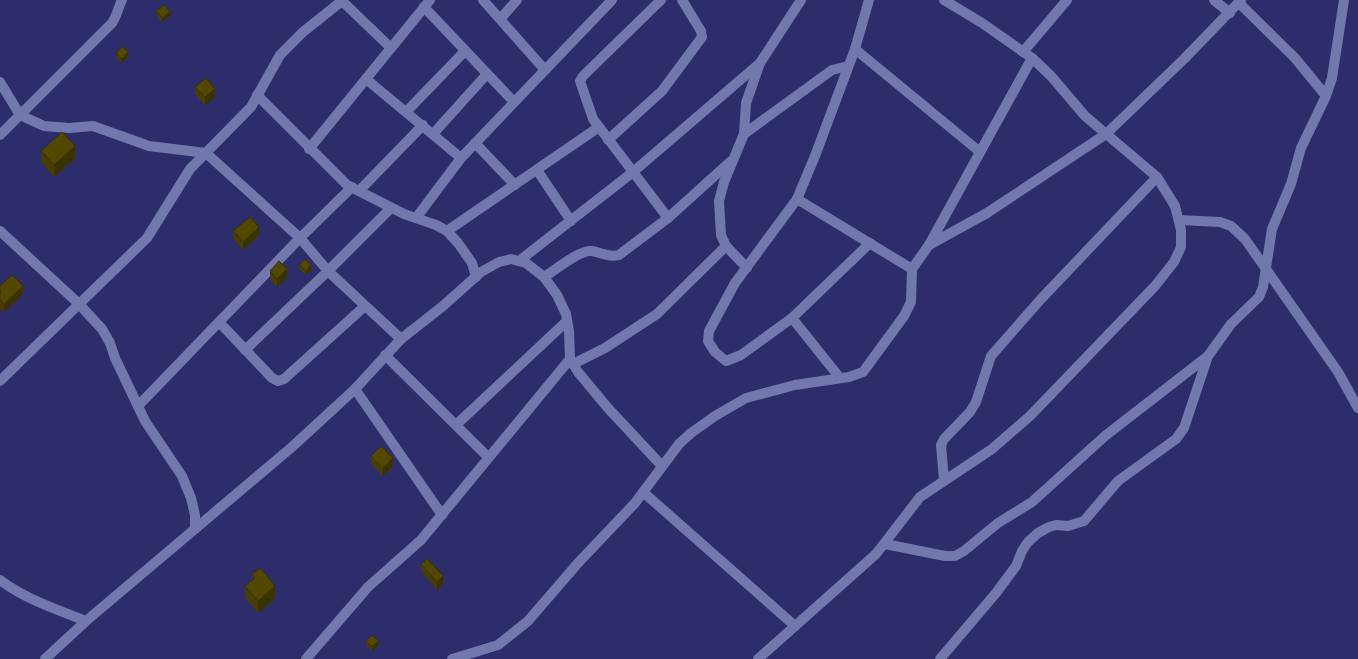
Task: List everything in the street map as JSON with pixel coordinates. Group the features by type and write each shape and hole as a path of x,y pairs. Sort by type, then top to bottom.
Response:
{"street":[{"path":"0,136 112,23 117,16 122,0"},
{"path":"0,381 78,303 147,238 190,169 244,116 280,55 303,32 343,0 391,48"},
{"path":"483,0 501,18 545,70"},
{"path":"501,18 517,0"},
{"path":"416,218 461,158 612,0"},
{"path":"661,0 583,76 580,81 593,119 668,218"},
{"path":"608,140 662,91 702,37 701,31 682,0"},
{"path":"747,268 726,246 721,234 720,201 724,182 744,134 746,104 760,63 800,0"},
{"path":"869,0 855,49 815,156 797,199 735,283 709,331 708,340 715,352 726,361 732,360 741,355 792,318 870,243"},
{"path":"758,659 854,575 885,544 920,497 992,449 1030,416 1155,286 1174,262 1181,247 1181,230 1175,206 1157,177 1085,116 1051,76 1027,55 982,22 944,0"},
{"path":"452,659 498,644 528,621 643,492 679,444 691,433 715,416 746,398 795,385 858,374 866,368 904,316 911,302 912,269 929,245 980,152 1027,55 1067,0"},
{"path":"1214,0 1230,13"},
{"path":"885,544 945,556 955,556 964,551 998,523 1032,502 1105,436 1208,356 1231,324 1259,297 1266,269 1272,229 1291,184 1301,148 1326,96 1336,55 1344,0"},
{"path":"929,245 987,213 1106,134 1230,13 1240,1 1295,58 1326,96"},
{"path":"309,148 427,4 465,51 514,102"},
{"path":"855,49 980,152"},
{"path":"406,112 465,51"},
{"path":"519,261 633,172 760,63"},
{"path":"744,134 832,70 848,66"},
{"path":"433,134 487,74"},
{"path":"366,79 461,158"},
{"path":"0,82 20,115 44,126 69,128 93,126 148,146 206,154 300,238 328,271 401,339"},
{"path":"257,95 309,148 356,189 391,208 436,224 447,232 458,243 472,263 476,278"},
{"path":"138,406 300,238 356,189 423,125"},
{"path":"447,232 599,128"},
{"path":"475,143 515,185"},
{"path":"544,277 580,254 590,251 614,257 619,255 668,218 732,160"},
{"path":"537,170 571,221"},
{"path":"944,480 942,445 944,438 970,412 976,402 991,356 1105,231 1157,177"},
{"path":"797,199 912,269"},
{"path":"245,350 328,271 391,208"},
{"path":"1179,220 1220,222 1231,226 1245,239 1338,372 1358,408"},
{"path":"0,231 78,303 102,329 110,343 115,358 145,421 182,476 191,498 195,515 195,529"},
{"path":"306,659 368,587 414,548 488,457 571,362 606,348 657,314 726,246"},
{"path":"45,659 86,622 292,447 355,389 401,339 443,306 481,272 499,262 511,259 526,263 544,277 557,295 567,321 571,362 587,385 662,466"},
{"path":"219,322 272,378 278,381 284,379 365,306"},
{"path":"792,318 840,378"},
{"path":"457,424 567,321"},
{"path":"385,355 457,424 488,457"},
{"path":"940,659 996,593 1016,566 1022,551 1038,533 1056,524 1068,526 1084,521 1118,481 1176,439 1184,428 1208,356"},
{"path":"355,389 442,515"},
{"path":"643,492 795,626"},
{"path":"0,580 39,602 86,622"}],"building":[{"path":"164,5 170,12 162,18 156,11"},
{"path":"122,46 128,52 122,59 116,54"},
{"path":"206,78 215,89 205,97 195,87"},
{"path":"62,132 75,146 54,165 41,151"},
{"path":"250,217 259,227 243,242 233,231"},
{"path":"305,259 311,265 306,271 299,265"},
{"path":"279,261 287,269 277,279 270,271"},
{"path":"12,275 23,286 4,304 0,300 0,286"},
{"path":"381,446 393,458 383,468 371,456"},
{"path":"427,559 443,576 437,582 421,564"},
{"path":"260,568 275,586 258,601 245,586 255,578 252,574"},
{"path":"372,635 378,641 372,647 366,641"}]}
